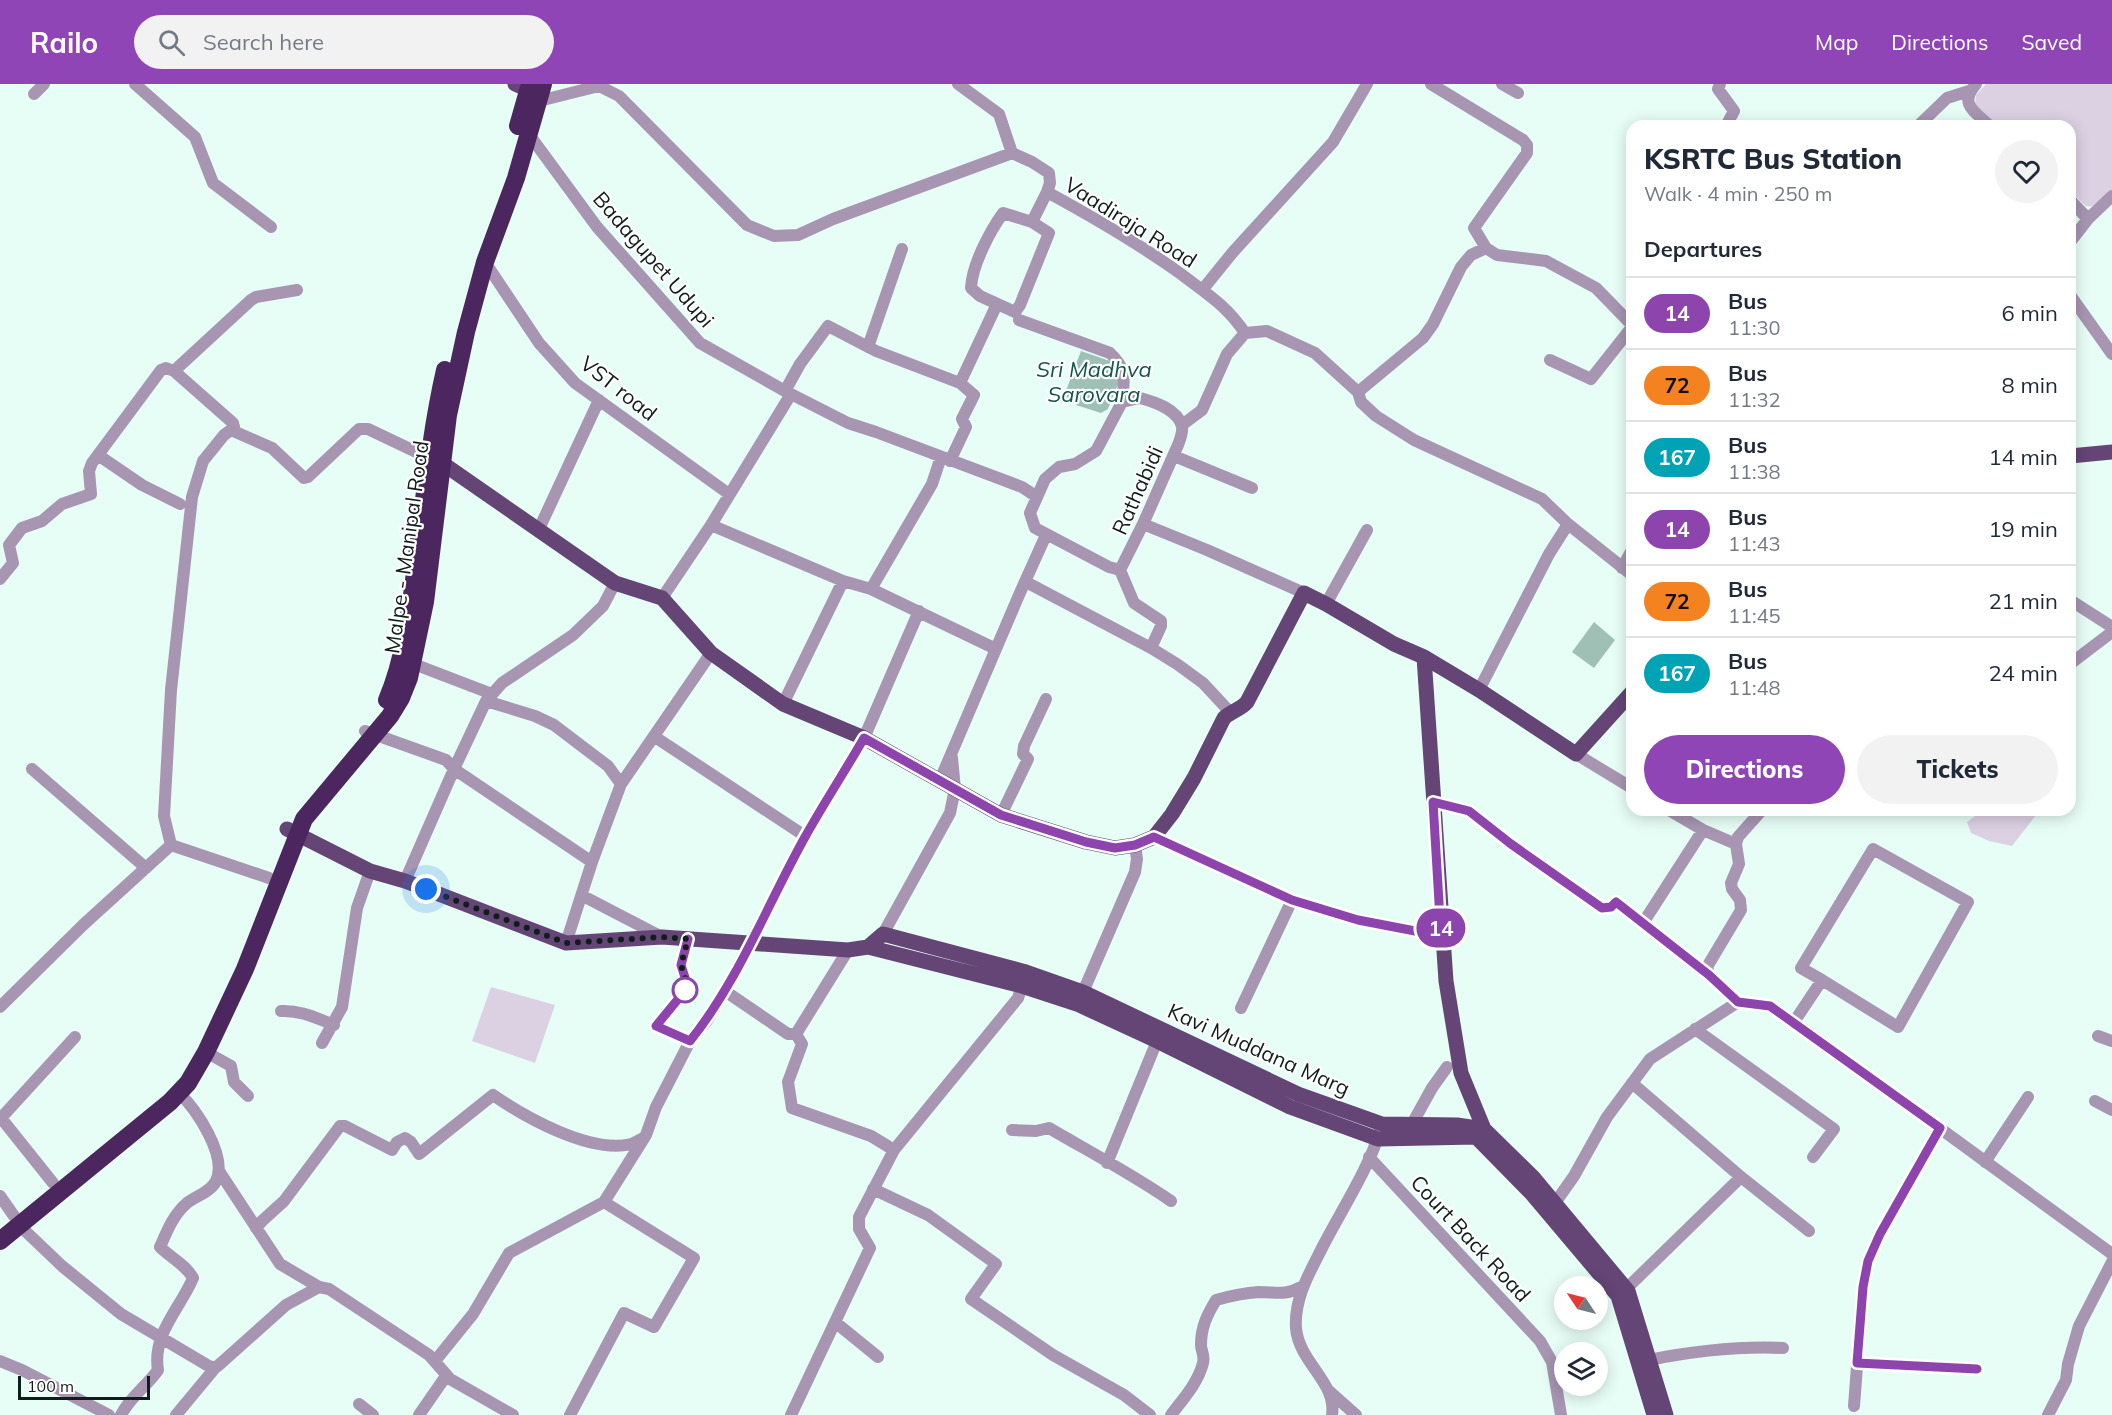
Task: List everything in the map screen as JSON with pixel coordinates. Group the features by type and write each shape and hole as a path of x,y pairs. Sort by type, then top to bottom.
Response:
{"highway":[{"name":"Malpe - Manipal Road","path":"11,1223 179,1093 188,1083 206,1052 245,969 303,804 370,733 406,662 411,611 435,460 448,415 473,302 516,178 528,133 535,88"},
{"name":"Malpe - Manipal Road","path":"435,460 432,429 469,274 535,88"},
{"name":"Malpe - Manipal Road","path":"0,1241 11,1223 53,1183 157,1098 184,1067 225,989 269,878 292,832"}],"main road":[{"path":"2076,455 2112,452"},
{"path":"435,460 615,583 662,598 711,653 783,704 864,738 1001,815 1086,842 1115,848 1135,845 1154,837 1194,778 1224,718 1247,702 1304,593 1326,603 1394,644 1424,657 1576,754 1626,700"},
{"path":"1424,657 1441,936 1461,1073 1480,1133 1618,1296 1654,1415"},
{"path":"292,832 370,871 405,881 566,943"},
{"path":"868,947 883,934"},
{"name":"Kavi Muddana Marg","path":"883,934 1026,972 1083,992 1380,1132 1412,1124 1457,1125 1480,1133"},
{"name":"Kavi Muddana Marg","path":"566,943 662,937 848,950 868,947 1022,986 1077,1004 1290,1107 1380,1132 1480,1133"},
{"path":"1480,1133 1533,1177 1626,1289 1666,1415"}],"street":[{"path":"34,94 44,84"},
{"path":"135,84 195,137 213,183 271,227"},
{"path":"535,88 599,86 619,96 747,225 774,236 798,235 833,219 1012,153 999,114 958,84"},
{"path":"1203,289 1233,252 1333,142 1367,84"},
{"path":"1431,84 1523,140 1527,145 1527,153 1474,228 1486,248 1497,255 1546,261 1596,288 1626,320"},
{"path":"1502,84 1518,93"},
{"path":"1720,84 1719,89 1734,111 1729,120"},
{"path":"1924,120 1947,98 1973,88"},
{"path":"1973,88 1967,100 1968,105 1984,120"},
{"name":"Badagupet Udupi","path":"528,133 597,227 700,343 788,393 848,423 1022,487 1037,497"},
{"name":"Vaadiraja Road","path":"1012,153 1049,173 1050,183 1047,192 1109,226 1203,289 1235,318 1245,333"},
{"path":"1032,222 1047,192"},
{"path":"2076,234 2112,196"},
{"path":"2076,206 2088,219"},
{"path":"1004,213 1032,222 1049,233 1020,305 1015,312 997,304 980,296 971,288 971,278 992,228 1004,213"},
{"path":"1358,392 1423,338 1433,324 1461,267 1471,255 1486,248"},
{"path":"868,347 902,249"},
{"name":"VST road","path":"485,262 539,344 575,383 729,494"},
{"path":"174,371 251,300 256,297 297,290"},
{"path":"2076,303 2112,354"},
{"path":"962,379 997,304"},
{"path":"1019,320 1074,342 1110,353 1121,363 1124,378 1122,402 1096,451 1075,464 1059,467 1045,479 1030,513 1035,528 1046,535 1109,567 1120,570 1134,603 1161,621 1151,648"},
{"path":"662,598 711,525 788,393 800,364 828,326 868,347 962,379 974,394 962,419 966,427 951,461 932,484 871,589"},
{"path":"1182,425 1202,410 1227,354 1245,333 1267,331 1315,353 1358,392 1361,402 1385,422 1414,440 1542,499 1568,524 1626,570"},
{"path":"1550,360 1591,379 1626,334"},
{"path":"0,579 13,563 9,545 19,531 46,519 62,504 91,494 89,468 161,370 166,368 174,371 233,423 235,431"},
{"name":"Rathabidi","path":"1120,570 1174,456 1182,425 1170,410 1157,403 1140,398 1122,402"},
{"path":"539,529 599,400"},
{"path":"171,845 164,816 171,690 192,497 203,460 231,430 272,448 300,477 304,478 308,477 359,429 368,429 435,460"},
{"path":"98,455 142,486 180,504"},
{"path":"1174,456 1252,488"},
{"path":"1479,690 1549,554 1568,524"},
{"path":"711,525 843,581 871,589 996,649"},
{"path":"1143,525 1207,550 1304,593"},
{"path":"1326,603 1367,530"},
{"path":"940,780 1046,535"},
{"path":"783,704 843,581"},
{"path":"1026,582 1151,648 1203,683 1230,712"},
{"path":"405,881 454,769 489,697 502,683 573,635 603,606 615,583"},
{"path":"2076,604 2112,627"},
{"path":"435,1361 473,1314 509,1253 604,1202 646,1135 656,1107 690,1041 706,1022 725,992 805,836 864,738 919,611"},
{"path":"2076,659 2112,632"},
{"path":"566,943 583,896 592,862 621,784 711,653"},
{"path":"406,662 554,725 608,766 621,784"},
{"path":"1001,815 1028,759 1023,754 1024,746 1046,699"},
{"path":"370,733 446,760 454,769 592,862"},
{"path":"655,737 805,836"},
{"path":"883,934 950,813 955,789 951,754"},
{"path":"1576,754 1626,784"},
{"path":"32,770 146,868"},
{"path":"1433,802 1469,811 1511,844 1602,908 1611,907 1616,902 1709,975 1738,1002 1770,1006 1794,1022 2112,1254"},
{"path":"1679,816 1703,830 1736,844"},
{"path":"1709,975 1707,967 1711,958 1741,910 1740,900 1732,889 1731,883 1739,864 1736,844 1741,832 1756,816"},
{"path":"1643,923 1703,830"},
{"path":"1154,837 1292,900 1358,920 1441,936"},
{"path":"0,1007 83,924 171,845"},
{"path":"171,845 269,878"},
{"path":"1083,992 1135,872 1137,859 1135,845"},
{"path":"1873,849 1968,902 1898,1027 1822,980 1801,968 1873,849"},
{"path":"322,1043 334,1025 342,1006 357,908 370,871"},
{"path":"583,896 662,937"},
{"path":"1240,1008 1292,900"},
{"path":"688,939 681,965 688,987 656,1026 690,1041"},
{"path":"796,1034 848,950"},
{"path":"1794,1022 1822,980"},
{"path":"791,1415 870,1248 859,1229 859,1217 894,1150 1018,998 1022,986"},
{"path":"725,992 788,1034 796,1034"},
{"path":"1555,1203 1574,1176 1607,1117 1650,1059 1738,1002"},
{"path":"281,1011 292,1010 334,1025"},
{"path":"1695,1029 1834,1129 1813,1157"},
{"path":"796,1034 802,1044 788,1082 792,1108 871,1136 894,1150"},
{"path":"2098,1035 2112,1041"},
{"path":"53,1183 1,1118 75,1037"},
{"path":"1107,1163 1157,1041"},
{"path":"206,1052 231,1066 234,1082 248,1096"},
{"path":"1412,1124 1447,1067"},
{"path":"1632,1083 1741,1177 1809,1231"},
{"path":"179,1093 191,1104 212,1140 219,1171 280,1264 319,1287 329,1288 337,1293 429,1354 446,1376 513,1415"},
{"path":"256,1228 284,1201 340,1126 345,1126 392,1150 397,1142 405,1138 411,1142 419,1154 493,1095 520,1113 592,1143 632,1144 646,1135"},
{"path":"1985,1162 2028,1097"},
{"path":"2095,1101 2112,1110"},
{"path":"1012,1130 1036,1131 1049,1128 1144,1182 1171,1201"},
{"path":"1854,1406 1863,1287 1868,1261 1880,1234 1940,1128"},
{"path":"1356,1415 1329,1391 1302,1353 1296,1328 1302,1287 1380,1132"},
{"name":"Court Back Road","path":"1369,1157 1540,1341 1552,1362 1561,1415"},
{"path":"121,1415 126,1404 158,1370 156,1358 165,1327 193,1278 186,1266 171,1258 160,1247 171,1221 187,1203 216,1182 219,1171"},
{"path":"1626,1289 1741,1177"},
{"path":"873,1189 928,1215 996,1264 971,1299 1053,1356 1124,1395 1150,1415"},
{"path":"0,1196 11,1223 121,1314 215,1368"},
{"path":"570,1415 624,1313 654,1327 694,1258 604,1202"},
{"path":"2048,1415 2066,1380 2068,1364 2079,1326 2112,1262"},
{"path":"176,1415 215,1368 286,1305 319,1287"},
{"path":"1171,1415 1199,1375 1204,1360 1201,1348 1205,1318 1216,1300 1234,1294 1290,1293 1302,1287"},
{"path":"835,1322 878,1357"},
{"path":"1649,1360 1688,1352 1729,1348 1783,1348"},
{"path":"0,1362 22,1370 108,1415"},
{"path":"1857,1363 1977,1369"},
{"path":"419,1415 446,1376"},
{"path":"1329,1391 1332,1415"},
{"path":"359,1404 373,1415"}],"shaded area":[{"path":"1986,84 2112,84 2112,196 2100,207 2086,206 2076,197 2076,120 1992,120 1975,104 1976,95"},
{"path":"1975,816 2035,816 2012,846 1989,841 1971,833 1967,822"},
{"path":"491,987 555,1005 535,1063 472,1041"}],"water":[{"name":"Sri Madhva Sarovara","path":"1081,351 1110,361 1114,364 1120,379 1108,409 1101,413 1076,405 1077,401 1064,396"},
{"path":"1594,622 1615,640 1594,668 1572,652"}],"bus line":[{"name":"14","path":"688,939 681,965 688,987 656,1026 690,1041 706,1022 725,992 805,836 864,738 1001,815 1086,842 1115,848 1135,845 1154,837 1292,900 1358,920 1441,936 1433,802 1469,811 1511,844 1602,908 1611,907 1616,902 1709,975 1738,1002 1770,1006 1940,1128 1880,1234 1868,1261 1863,1287 1857,1363 1977,1369"}],"route":[{"path":"426,889 566,943 662,937 688,939 681,965 688,987 685,990"}]}
